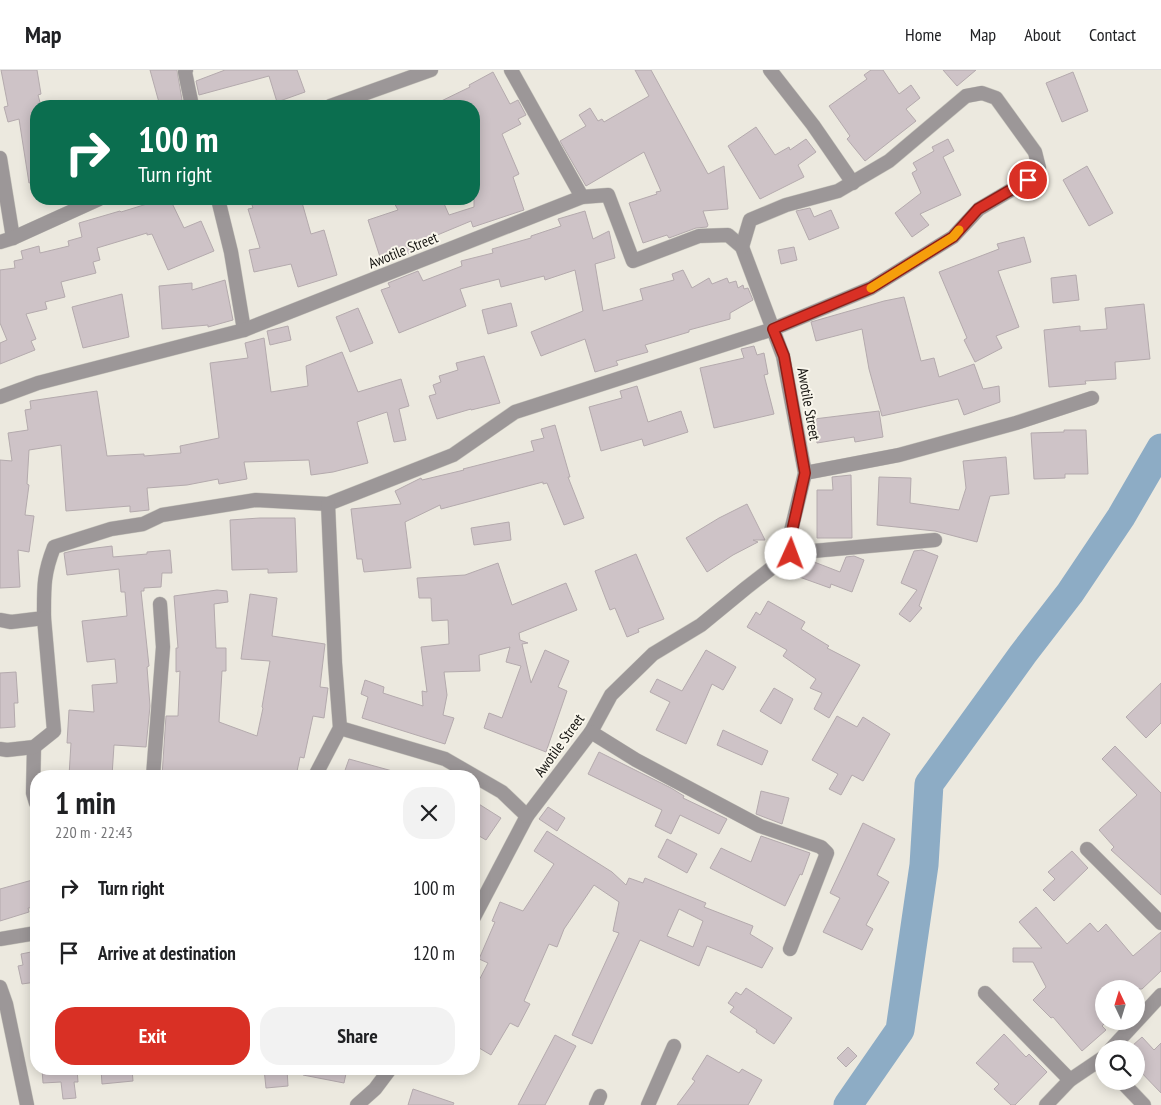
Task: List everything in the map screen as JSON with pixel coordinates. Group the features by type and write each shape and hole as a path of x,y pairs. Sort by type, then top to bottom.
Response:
{"street":[{"path":"186,70 191,100"},
{"path":"511,70 582,196"},
{"path":"770,70 813,126 853,183"},
{"path":"346,100 425,71"},
{"path":"0,749 34,748 54,731 44,618 44,582 46,566 54,547 111,529 143,524 162,514 256,500 328,504 452,455 515,412 773,329 871,288 953,237 978,209 1028,180 1039,168 1036,152 996,98 982,93 966,96 889,161 853,183 838,191 786,205 750,220 742,247"},
{"path":"0,158 6,240 85,205"},
{"name":"Awotile Street","path":"0,397 38,383 244,330 582,196 608,195 633,261 699,236 728,235 742,247 784,356 805,473 792,531 791,554 701,625 653,654 611,696 591,732 527,816 480,906"},
{"path":"220,205 232,252 244,330"},
{"path":"805,473 899,455 1016,423 1092,398"},
{"path":"318,770 340,728 335,663 328,504"},
{"path":"791,554 935,540"},
{"path":"154,770 163,647 160,604"},
{"path":"0,620 11,622 44,618"},
{"path":"340,728 445,759 464,770"},
{"path":"591,732 636,760 760,826 821,847 828,853 790,949"},
{"path":"34,748 34,770"},
{"path":"480,779 502,792 527,816"},
{"path":"1087,849 1161,923"},
{"path":"0,939 30,934"},
{"path":"0,987 6,1004 27,1105"},
{"path":"985,993 1070,1080"},
{"path":"1119,1040 1161,995"},
{"path":"648,1105 674,1046"},
{"path":"1046,1105 1070,1080 1095,1065"},
{"path":"357,1105 375,1089 386,1075"},
{"path":"1130,1090 1144,1105"}],"building":[{"path":"1,70 37,70 41,94 38,95 39,100 30,100 30,183 19,119 8,122 4,107 8,106"},
{"path":"150,70 177,70 182,100 158,100"},
{"path":"225,70 297,70 305,92 283,100 276,100 269,76 199,95 196,81"},
{"path":"635,70 651,70 708,174 724,166 728,209 703,211 707,227 696,228 669,238 667,235 643,243 629,203 661,191 644,152 586,186 560,141 586,126 579,115 590,108 598,121 602,119 604,122 649,96"},
{"path":"871,70 883,70 899,94 911,85 920,98 906,109 916,121 865,161 847,139 850,136 829,106 867,79 864,75"},
{"path":"943,70 976,70 957,86"},
{"path":"493,72 510,104 518,100 526,115 518,119 521,124 502,134 519,174 513,177 524,210 473,227 471,221 435,236 438,243 382,263 368,220 398,210 395,205 445,205 449,215 474,207 474,205 480,205 480,100 443,100 470,87 469,85"},
{"path":"1073,72 1088,111 1062,122 1046,83"},
{"path":"756,127 775,155 789,147 790,150 806,139 816,152 798,165 804,177 760,199 728,146"},
{"path":"948,139 954,151 943,157 961,195 920,214 929,225 912,237 895,213 921,193 912,173 917,170 913,163 934,151 932,147"},
{"path":"1087,166 1113,213 1089,226 1063,180"},
{"path":"144,205 173,205 184,228 201,221 214,251 168,270 152,234 147,235 147,233 97,248 100,260 93,262 96,273 61,282 65,297 45,302 47,309 26,314 36,339 31,341 35,350 0,364 0,343 7,340 0,323 0,270 15,268 14,261 23,259 21,251 39,246 40,253 69,246 68,241 82,237 79,223"},
{"path":"252,205 303,205 311,234 324,230 337,275 298,287 291,264 254,272 249,250 260,248 248,209 253,208"},
{"path":"810,208 814,217 831,210 839,228 809,240 796,211"},
{"path":"585,211 593,239 609,231 615,258 595,264 603,311 643,300 640,289 674,280 672,274 683,270 692,288 709,278 712,284 727,278 729,283 736,281 738,288 743,285 744,289 748,288 753,300 730,313 730,319 645,345 648,352 616,361 618,365 595,372 585,339 541,356 531,332 583,311 575,270 545,280 544,276 501,287 499,279 460,289 466,306 399,333 381,290 390,287 388,283 418,271 423,281 462,266 461,261 493,253 492,249 531,238 531,236 561,226 558,219"},
{"path":"1024,237 1031,262 998,271 1019,327 996,336 1002,348 975,362 964,340 967,338 939,272 999,249 997,244"},
{"path":"794,247 797,260 781,264 778,250"},
{"path":"1076,275 1079,300 1053,303 1051,278"},
{"path":"225,280 233,320 208,327 208,325 162,329 159,286 192,283 192,290"},
{"path":"122,294 129,337 83,348 72,307"},
{"path":"904,297 921,361 934,358 939,377 974,364 983,389 999,386 1000,402 964,415 958,399 882,416 869,369 862,329 816,341 811,322"},
{"path":"511,303 517,326 488,334 482,310"},
{"path":"1144,304 1150,359 1115,362 1116,379 1085,381 1086,384 1049,387 1044,330 1080,326 1080,331 1107,329 1105,308"},
{"path":"358,308 373,343 350,352 336,317"},
{"path":"288,326 291,340 270,345 267,331"},
{"path":"264,338 271,392 308,386 306,366 342,352 358,392 401,379 409,406 399,409 406,440 394,442 387,412 357,422 368,463 333,472 311,475 309,460 244,462 247,479 219,484 218,479 187,485 147,488 149,510 130,512 130,506 66,511 61,445 29,450 27,484 29,485 25,515 34,516 29,552 18,550 20,587 0,588 0,460 12,461 8,433 28,430 25,410 31,409 30,401 97,391 107,456 181,453 180,446 219,438 210,363 248,358 245,343"},
{"path":"754,346 757,355 764,353 768,374 764,375 774,414 714,428 700,368 744,358 741,349"},
{"path":"484,356 500,403 437,419 429,396 436,394 433,385 441,382 439,376 458,370 456,363"},
{"path":"637,386 648,422 681,411 688,432 644,446 642,439 601,451 589,407 622,398 620,391"},
{"path":"879,411 883,437 855,442 854,437 817,443 814,419"},
{"path":"555,425 570,477 568,477 584,518 564,525 547,483 543,484 543,482 441,509 440,505 405,522 411,568 364,572 362,559 357,559 351,509 401,504 395,491 421,478 422,480 464,470 534,451 531,441 544,438 541,429"},
{"path":"1064,430 1086,430 1088,474 1065,474 1065,478 1034,479 1031,433 1064,432"},
{"path":"1006,457 1009,494 990,496 977,542 935,531 877,525 879,477 911,478 910,503 959,510 966,488 963,461"},
{"path":"851,475 852,538 817,538 817,490 833,490 832,477"},
{"path":"747,504 765,540 753,540 758,542 707,572 686,538"},
{"path":"295,518 297,572 268,573 268,569 232,570 230,520"},
{"path":"509,522 511,540 474,545 471,528"},
{"path":"112,546 113,557 170,550 172,573 162,573 161,587 144,588 144,591 141,591 149,666 147,667 150,706 146,747 114,745 112,770 69,770 71,743 67,743 69,710 94,712 92,685 117,683 115,659 87,662 82,621 127,616 125,592 121,592 119,569 67,575 64,553"},
{"path":"922,550 938,556 919,606 922,608 910,622 899,614 917,590 901,583 914,551"},
{"path":"636,554 664,619 638,629 639,632 627,637 615,608 610,610 595,571"},
{"path":"854,556 864,560 852,592 831,584 830,588 791,574 796,561 809,560 840,572 846,557"},
{"path":"498,563 512,605 566,583 577,610 519,633 520,640 528,643 522,644 531,683 545,650 569,661 558,687 567,691 546,752 484,728 489,713 502,718 521,666 506,662 510,647 479,655 480,671 444,672 447,695 443,715 454,718 445,744 362,718 368,697 361,694 365,680 384,687 383,693 423,706 422,691 427,692 421,647 449,644 448,620 432,621 431,598 419,598 417,578 465,575"},
{"path":"217,590 227,591 228,602 214,604 216,648 226,648 226,671 222,671 219,722 257,736 270,661 241,659 250,594 277,598 272,636 325,644 320,687 328,688 324,718 313,716 304,758 300,757 297,770 162,770 166,716 178,716 180,671 176,672 176,648 178,648 174,596"},
{"path":"768,601 805,622 801,629 829,646 827,648 860,665 829,718 814,709 822,693 810,688 816,679 783,656 787,650 747,627 756,612 760,615"},
{"path":"706,650 736,667 723,690 712,684 686,744 656,730 670,702 650,692 657,679 682,691"},
{"path":"16,672 18,703 14,703 15,727 0,728 0,673"},
{"path":"1161,683 1161,723 1146,738 1126,717"},
{"path":"774,688 793,699 781,724 760,711"},
{"path":"837,716 857,727 863,717 890,734 863,781 852,775 841,795 829,789 838,774 812,760"},
{"path":"723,730 768,751 762,765 717,745"},
{"path":"1115,746 1161,793 1161,895 1111,850 1114,847 1099,830 1137,795 1102,759"},
{"path":"599,752 671,788 684,796 683,798 727,819 719,834 680,815 671,834 655,826 662,810 588,774"},
{"path":"349,759 389,770 345,770"},
{"path":"761,791 789,798 782,824 756,814"},
{"path":"480,805 501,818 486,840 480,836"},
{"path":"548,807 565,818 557,831 539,819"},
{"path":"863,823 895,839 877,875 889,882 866,925 873,929 862,950 823,932 840,898 830,893"},
{"path":"547,831 612,872 626,885 629,878 643,883 645,878 706,903 704,907 753,926 750,934 773,948 762,968 707,946 699,966 640,940 592,1044 572,1035 619,933 613,931 619,902 594,885 564,929 557,947 549,944 524,1001 530,1004 518,1027 510,1023 491,1055 480,1049 480,978 488,963 480,959 480,957 495,922 492,921 500,902 523,911 554,864 534,851","holes":["679,909 703,921 693,947 667,936"]},
{"path":"761,836 810,853 802,875 800,874 785,906 710,868 721,848 751,862"},
{"path":"667,839 697,854 687,873 658,857"},
{"path":"1072,851 1088,868 1054,901 1043,890 1055,879 1048,872"},
{"path":"30,881 29,912 0,921 0,889"},
{"path":"1036,907 1067,944 1090,923 1098,932 1106,924 1133,956 1161,932 1161,971 1145,986 1145,980 1095,980 1095,1030 1106,1030 1082,1051 1053,1017 1051,1018 1033,1000 1046,987 1033,962 1013,962 1013,948 1042,948 1019,922"},
{"path":"30,952 30,983 22,984 18,966 23,965 21,954"},
{"path":"746,988 792,1018 774,1044 730,1012 734,1007 728,1003 736,992 741,995"},
{"path":"1004,1034 1026,1057 1029,1054 1047,1072 1015,1105 1011,1105 994,1089 999,1084 976,1063"},
{"path":"555,1035 576,1046 545,1105 518,1105"},
{"path":"1145,1040 1154,1050 1161,1043 1161,1093 1145,1076"},
{"path":"848,1047 857,1056 846,1067 837,1058"},
{"path":"707,1055 739,1073 742,1069 762,1080 748,1105 677,1105 695,1081 692,1079"},
{"path":"42,1075 77,1075 78,1082 74,1082 76,1098 63,1099 61,1082 43,1083"},
{"path":"101,1075 132,1075 133,1081 102,1084"},
{"path":"265,1075 287,1075 288,1086 266,1088"},
{"path":"303,1075 346,1075 344,1083"},
{"path":"413,1089 454,1103 453,1105 408,1105"}],"waterway":[{"path":"848,1105 900,1030 924,865 929,784 1023,654 1070,593 1121,517 1161,448"}],"slow traffic":[{"path":"871,288 953,237 959,230"}],"route":[{"path":"791,554 792,531 805,473 784,356 773,329 871,288 953,237 978,209 1028,180"}]}
